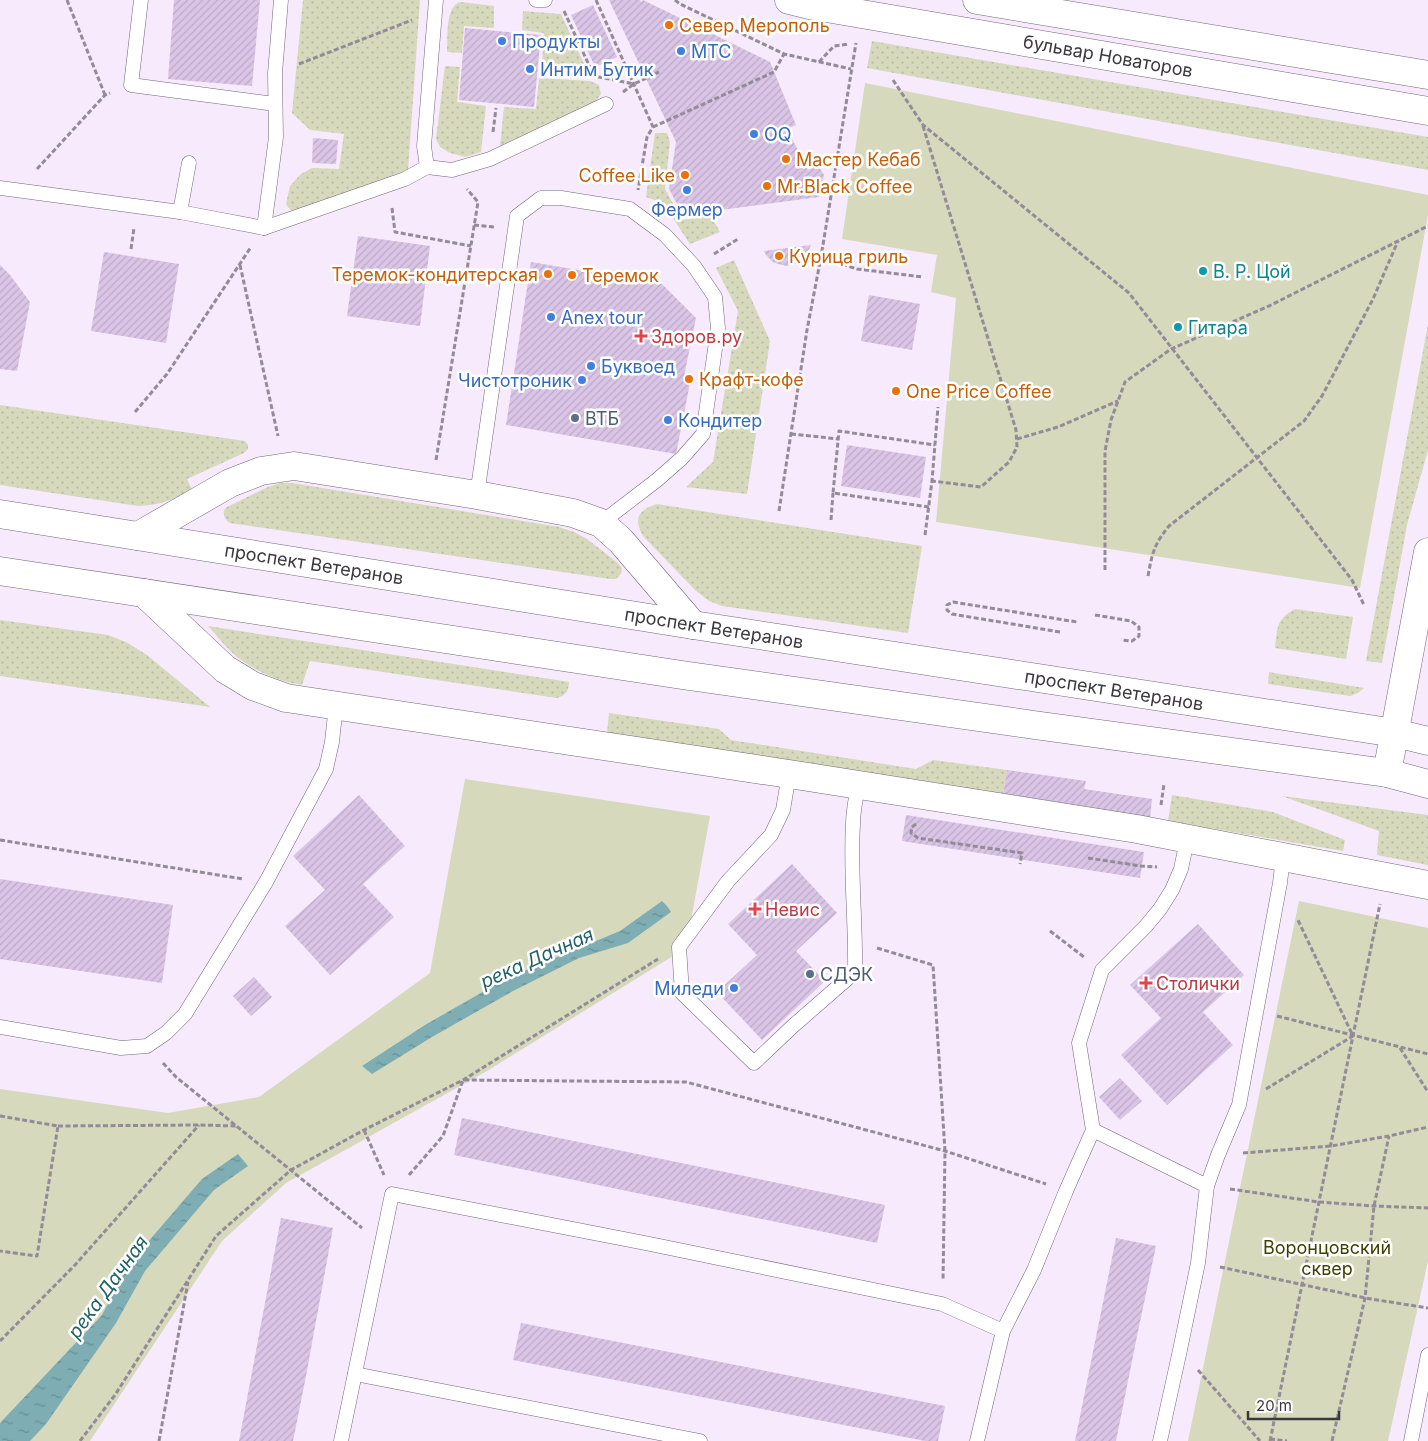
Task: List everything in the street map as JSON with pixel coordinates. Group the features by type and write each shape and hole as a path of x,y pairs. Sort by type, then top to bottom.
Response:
{"street":[{"name":"бульвар Новаторов","path":"789,0 809,5 1428,110"},
{"name":"бульвар Новаторов","path":"977,0 1428,75"},
{"path":"138,536 230,483 260,471 294,466 477,495 572,513 601,523 621,541 693,625"},
{"name":"проспект Ветеранов","path":"0,514 693,625 1395,733 1428,741"},
{"path":"1387,773 1428,552"},
{"path":"0,571 711,679 1387,773 1428,784"},
{"path":"144,593 225,669 253,686 286,698 788,774 1137,830 1187,840 1281,870 1428,885"}],"lane":[{"path":"141,0 131,85 275,104"},
{"path":"264,228 276,136 274,73 281,0"},
{"path":"427,168 424,146 436,0"},
{"path":"536,0 545,0"},
{"path":"0,188 180,212 264,228 405,179 427,168 452,170 490,158 606,104"},
{"path":"180,212 189,163"},
{"path":"477,495 517,216 541,198 560,198 630,208 665,236 694,266 715,297 718,328 703,434 682,458 657,480 601,523"},
{"path":"0,1027 121,1048 147,1046 166,1034 185,1014 266,882 326,769 332,742 336,705"},
{"path":"788,774 783,810 772,835 728,881 679,947 682,993 754,1063 855,972 856,942 852,822 858,785"},
{"path":"977,1441 1003,1331 1034,1270 1093,1130 1079,1043 1102,970 1146,926 1160,909 1172,890 1181,869 1187,840"},
{"path":"1160,1441 1198,1263 1208,1186 1218,1155 1240,1105 1281,870"},
{"path":"1093,1130 1208,1186"},
{"path":"342,1441 392,1194 942,1304 1003,1331"},
{"path":"1411,1441 1428,1355"},
{"path":"355,1374 700,1441"}],"path":[{"path":"67,0 105,95"},
{"path":"597,0 653,127"},
{"path":"675,0 784,54 851,69"},
{"path":"561,7 594,76"},
{"path":"274,73 414,19"},
{"path":"779,511 807,330 821,257 856,40 834,46 820,62"},
{"path":"630,208 638,190 647,137 653,127 774,72 784,54"},
{"path":"545,72 594,76 634,84"},
{"path":"606,104 634,84 659,72"},
{"path":"893,80 922,125 1016,430 1017,447 1009,462 981,487 932,481"},
{"path":"18,190 105,95 131,85"},
{"path":"922,125 1129,293 1352,580 1364,604"},
{"path":"436,461 478,202 452,170"},
{"path":"1105,570 1105,451 1111,420 1126,382 1171,349 1271,305 1428,226"},
{"path":"135,412 167,374 264,228"},
{"path":"395,232 471,246"},
{"path":"694,266 738,239"},
{"path":"1148,576 1152,553 1159,538 1169,526 1304,421 1322,396 1373,299 1398,241"},
{"path":"821,257 857,269 922,277"},
{"path":"239,265 278,436"},
{"path":"1016,439 1058,427 1118,400"},
{"path":"925,535 932,481 938,407"},
{"path":"831,520 840,431 935,445"},
{"path":"791,434 839,439"},
{"path":"833,493 929,507"},
{"path":"1060,632 952,614 947,610 947,605 953,602 1077,622"},
{"path":"1095,614 1131,621 1139,627 1139,636 1132,641 1121,640"},
{"path":"1160,810 1164,784"},
{"path":"917,824 912,827 911,833 918,838 1022,854 1020,864"},
{"path":"0,840 266,882"},
{"path":"1088,858 1141,866"},
{"path":"1281,870 1353,1036"},
{"path":"1287,1441 1270,1440 1380,904"},
{"path":"1050,931 1090,961"},
{"path":"856,942 933,965 945,1151 942,1304"},
{"path":"80,1441 115,1395 216,1236 291,1170 364,1130 463,1080 679,947"},
{"path":"1257,1011 1428,1054"},
{"path":"1240,1105 1353,1036"},
{"path":"147,1046 176,1077 383,1244"},
{"path":"1400,1048 1428,1092"},
{"path":"463,1080 686,1082 945,1151 1066,1191"},
{"path":"364,1130 392,1194 443,1136 463,1080"},
{"path":"0,1116 58,1126 238,1126"},
{"path":"0,1341 75,1265 199,1125"},
{"path":"0,1250 37,1256 58,1126"},
{"path":"1242,1153 1331,1146 1428,1127"},
{"path":"1332,1441 1365,1298 1374,1206 1389,1136"},
{"path":"1224,1188 1319,1202 1428,1208"},
{"path":"1198,1263 1365,1298 1428,1308"},
{"path":"159,1441 188,1279"},
{"path":"1180,1350 1260,1441"}],"green space":[{"path":"303,0 420,0 408,170 292,212 286,204 290,186 301,174 312,168 339,169 344,134 310,130 292,113"},
{"path":"460,2 494,6 494,28 464,26 462,53 447,52 450,16 455,5"},
{"path":"523,11 561,14 586,68 542,64 544,33 522,30"},
{"path":"872,41 1428,137 1428,170 867,68"},
{"path":"445,66 460,67 457,102 486,106 481,152 465,157 450,153 440,147 436,139"},
{"path":"539,78 590,81 599,85 601,94 595,102 500,147 504,107 536,109"},
{"path":"865,83 1428,195 1428,215 1360,588 936,522 956,298 931,292 937,255 842,239"},
{"path":"655,133 667,133 670,142 665,189 682,220 711,216 720,232 690,244 663,203 646,197"},
{"path":"734,260 770,341 747,494 686,487 713,462 738,311 716,268"},
{"path":"1428,324 1428,450 1407,525 1382,663 1366,661"},
{"path":"0,405 245,441 248,449 244,453 187,479 192,490 160,503 138,506 0,485"},
{"path":"280,483 292,483 559,527 587,539 618,563 622,568 621,574 616,579 610,579 230,523 226,519 224,510 227,507"},
{"path":"657,504 922,546 908,633 722,606 709,601 695,590 643,536 638,525 639,516 645,509"},
{"path":"1295,609 1353,617 1346,659 1275,648 1277,630 1281,621"},
{"path":"0,620 108,635 126,642 147,655 210,707 0,676"},
{"path":"208,626 569,682 569,685 565,694 557,698 310,661 302,685 275,678 242,661 231,652"},
{"path":"1269,672 1364,688 1350,696 1268,684"},
{"path":"609,713 719,729 731,740 916,769 933,760 1007,770 1003,796 607,733"},
{"path":"465,779 710,816 686,948 487,1071 286,1183 222,1241 90,1441 0,1441 0,1089 168,1113 259,1097 430,973"},
{"path":"1172,795 1273,812 1345,840 1343,851 1168,821"},
{"path":"1282,796 1428,815 1428,865 1377,855 1379,831"},
{"name":"Воронцовский сквер","path":"1299,901 1428,928 1428,1261 1388,1441 1188,1441"}],"water":[{"path":"662,901 671,912 628,943 579,958 513,991 372,1074 362,1066 425,1025 507,978 620,931"},
{"path":"238,1154 248,1166 214,1190 145,1271 116,1323 46,1424 30,1441 0,1441 0,1423 102,1315 129,1264 202,1179"}],"building":[{"path":"174,0 260,0 252,86 168,79"},
{"path":"609,0 640,0 641,2 643,0 770,62 796,125 787,129 808,170 818,165 824,175 819,197 683,215 669,189 676,142"},
{"path":"593,5 617,57 595,67 571,15"},
{"path":"465,28 541,35 534,107 459,100"},
{"path":"313,138 338,140 336,164 312,163"},
{"path":"358,236 430,246 420,326 347,316"},
{"path":"811,245 805,258 787,266 773,262 764,251"},
{"path":"104,252 179,264 166,343 91,331"},
{"path":"531,262 662,284 696,318 683,381 690,383 676,454 506,425"},
{"path":"0,265 30,302 17,371 0,369"},
{"path":"869,295 920,304 912,350 861,341"},
{"path":"847,445 926,457 920,498 841,486"},
{"path":"1007,770 1086,781 1084,789 1152,799 1150,818 1003,796"},
{"path":"359,795 405,846 363,884 394,917 330,975 285,926 325,890 293,856"},
{"path":"906,815 1144,852 1140,878 902,841"},
{"path":"792,864 837,913 796,951 825,981 762,1040 717,992 757,955 728,924"},
{"path":"0,879 173,905 162,983 0,959"},
{"path":"1198,924 1244,975 1203,1012 1233,1045 1167,1105 1121,1055 1161,1018 1130,985"},
{"path":"254,977 272,997 251,1016 233,996"},
{"path":"1120,1078 1142,1101 1120,1120 1099,1097"},
{"path":"462,1118 885,1205 877,1243 454,1155"},
{"path":"281,1218 333,1228 306,1376 293,1441 239,1441"},
{"path":"1116,1238 1156,1246 1116,1441 1075,1441"},
{"path":"521,1323 945,1406 938,1441 925,1441 513,1360"}],"place":[{"name":"Север Мерополь","path":"669,25"},
{"name":"Продукты","path":"502,41"},
{"name":"МТС","path":"681,51"},
{"name":"Интим Бутик","path":"530,69"},
{"name":"OQ","path":"754,134"},
{"name":"Мастер Кебаб","path":"786,159"},
{"name":"Coffee Like","path":"685,175"},
{"name":"Mr.Black Coffee","path":"767,186"},
{"name":"Фермер","path":"687,190"},
{"name":"Курица гриль","path":"779,256"},
{"name":"В. Р. Цой","path":"1203,271"},
{"name":"Теремок-кондитерская","path":"548,274"},
{"name":"Теремок","path":"572,275"},
{"name":"Anex tour","path":"551,317"},
{"name":"Гитара","path":"1178,327"},
{"name":"Здоров.ру","path":"641,336"},
{"name":"Буквоед","path":"591,366"},
{"name":"Крафт-кофе","path":"689,379"},
{"name":"Чистотроник","path":"582,380"},
{"name":"One Price Coffee","path":"896,391"},
{"name":"ВТБ","path":"575,418"},
{"name":"Кондитер","path":"668,420"},
{"name":"Невис","path":"755,909"},
{"name":"СДЭК","path":"810,974"},
{"name":"Столички","path":"1146,983"},
{"name":"Миледи","path":"734,988"}],"water label":[{"name":"река Дачная","path":"537,958"},
{"name":"река Дачная","path":"108,1287"}]}
